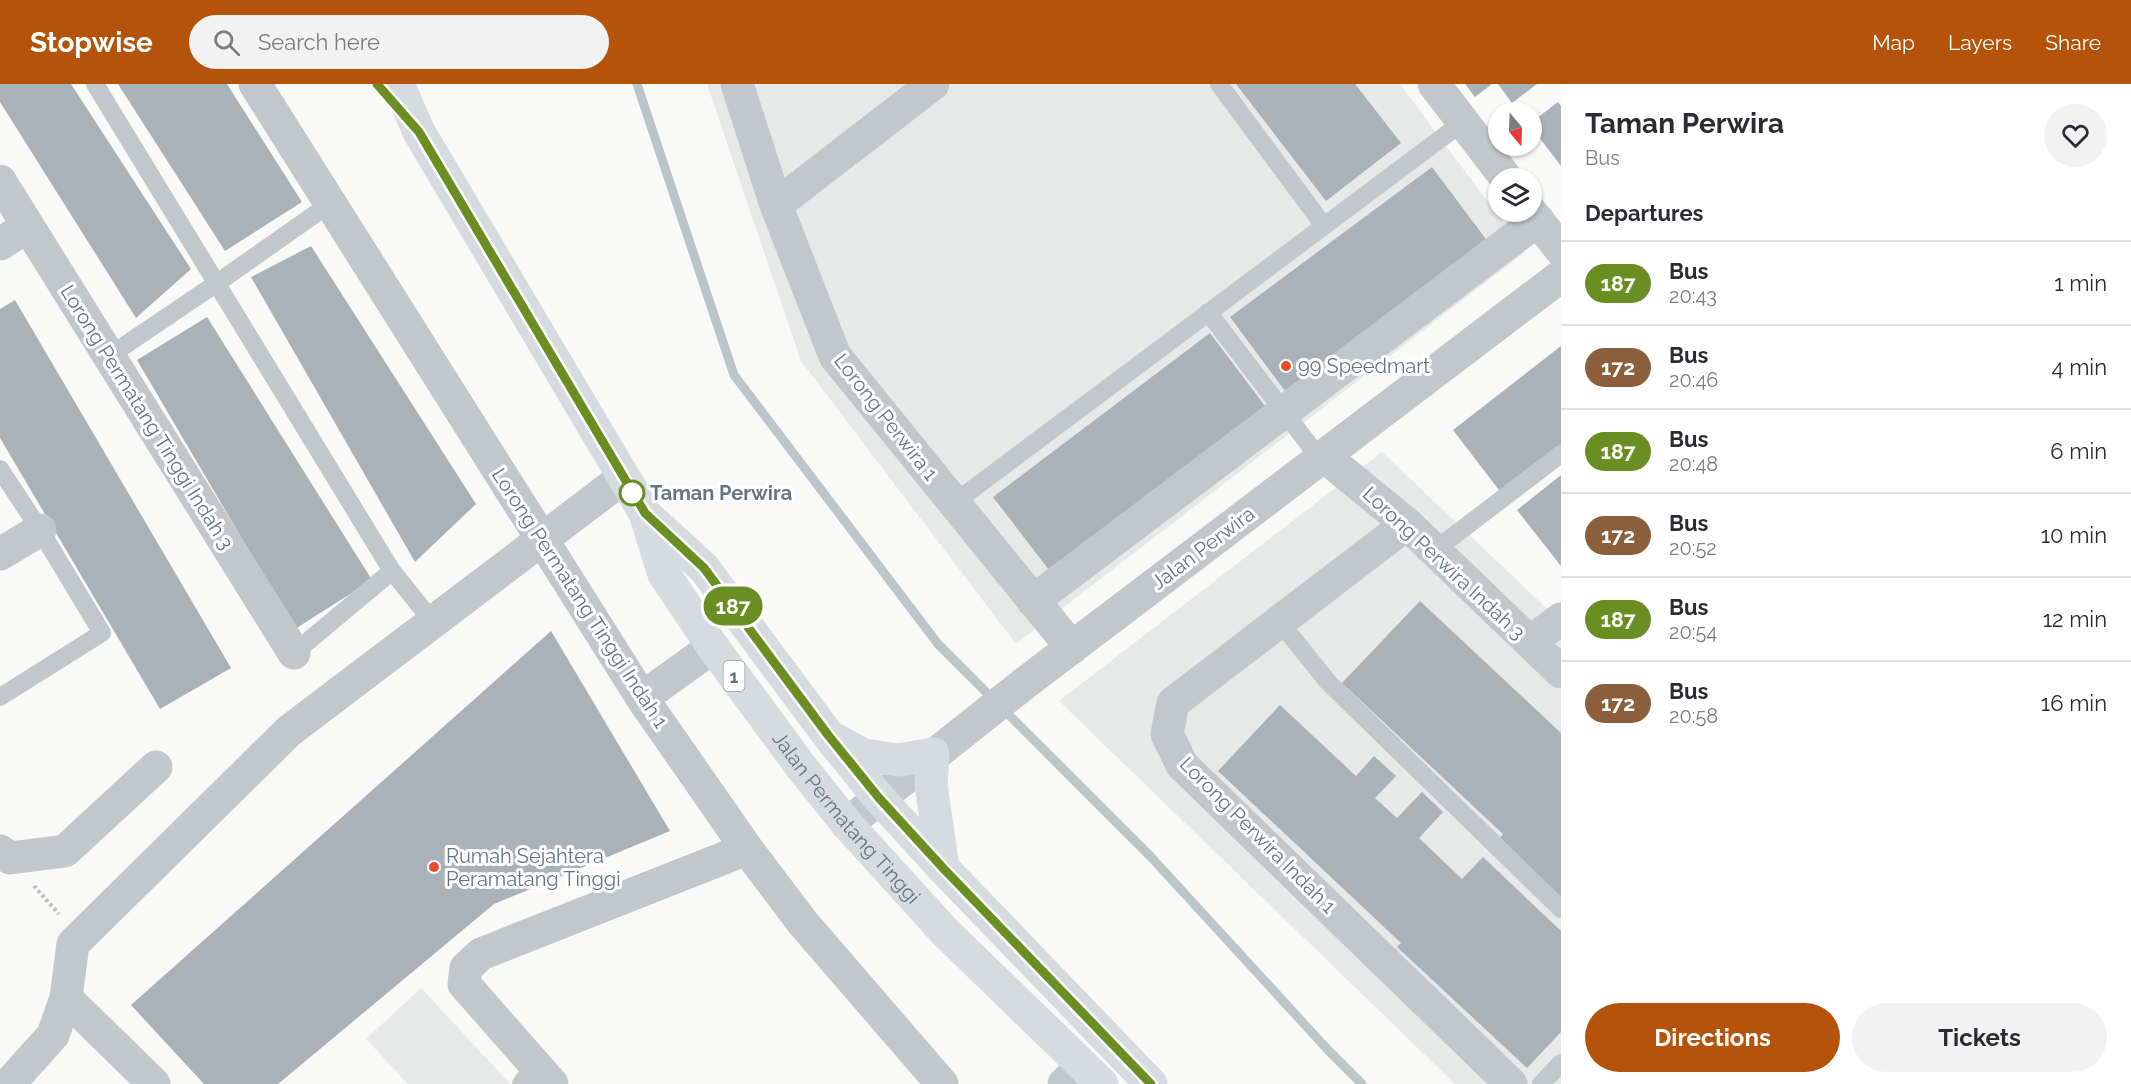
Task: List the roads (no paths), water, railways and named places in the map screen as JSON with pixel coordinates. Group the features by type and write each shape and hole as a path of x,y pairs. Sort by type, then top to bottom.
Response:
{"highway":[{"name":"Jalan Permatang Tinggi","path":"377,84 419,132"},
{"name":"Jalan Permatang Tinggi","path":"398,84 419,132 645,513 664,574 713,647 802,768 847,824 1083,1078"},
{"name":"Jalan Permatang Tinggi","path":"645,513 704,568 828,735 879,798 943,868 1151,1084"},
{"path":"828,735 864,755 899,760 933,754 931,784 943,868"}],"street":[{"name":"Lorong Permatang Tinggi Indah 1","path":"255,84 642,698 747,849 803,923 942,1084"},
{"name":"Lorong Perwira 1","path":"737,84 776,205 835,356 1072,648"},
{"path":"776,205 933,84"},
{"path":"1434,84 1498,168"},
{"name":"Lorong Permatang Tinggi Indah 3","path":"0,181 294,653"},
{"path":"1032,601 1284,411 1526,222"},
{"path":"1539,222 1561,250"},
{"path":"0,244 28,226"},
{"name":"Jalan Perwira","path":"847,824 933,754 1561,276"},
{"name":"Lorong Perwira Indah 3","path":"1322,458 1407,524 1561,672"},
{"path":"9,1084 53,1035 66,998 73,944 289,731 623,478"},
{"name":"Lorong Perwira Indah 1","path":"1407,524 1173,703 1167,734 1182,765 1511,1084"},
{"path":"0,554 40,530"},
{"path":"1530,642 1561,619"},
{"path":"642,698 713,647"},
{"path":"5,854 65,851 156,767"},
{"path":"536,1078 464,984 466,968 481,954 747,849"},
{"path":"66,998 154,1084"}],"lane":[{"path":"95,84 392,571 433,622"},
{"path":"1219,84 1324,226"},
{"path":"954,503 1463,122"},
{"path":"109,356 331,202"},
{"path":"1208,312 1322,458"},
{"path":"1435,550 1561,454"},
{"path":"0,469 102,633 0,697"},
{"path":"294,653 392,571"},
{"path":"1279,621 1328,682 1561,909"},
{"path":"1541,1084 1561,1063"}],"waterway":[{"path":"637,84 734,375 938,644 1151,857 1362,1084"}],"place":[{"name":"99 Speedmart","path":"1286,366"},
{"name":"Taman Perwira","path":"632,493"},
{"name":"Rumah Sejahtera Peramatang Tinggi","path":"434,867"}]}
